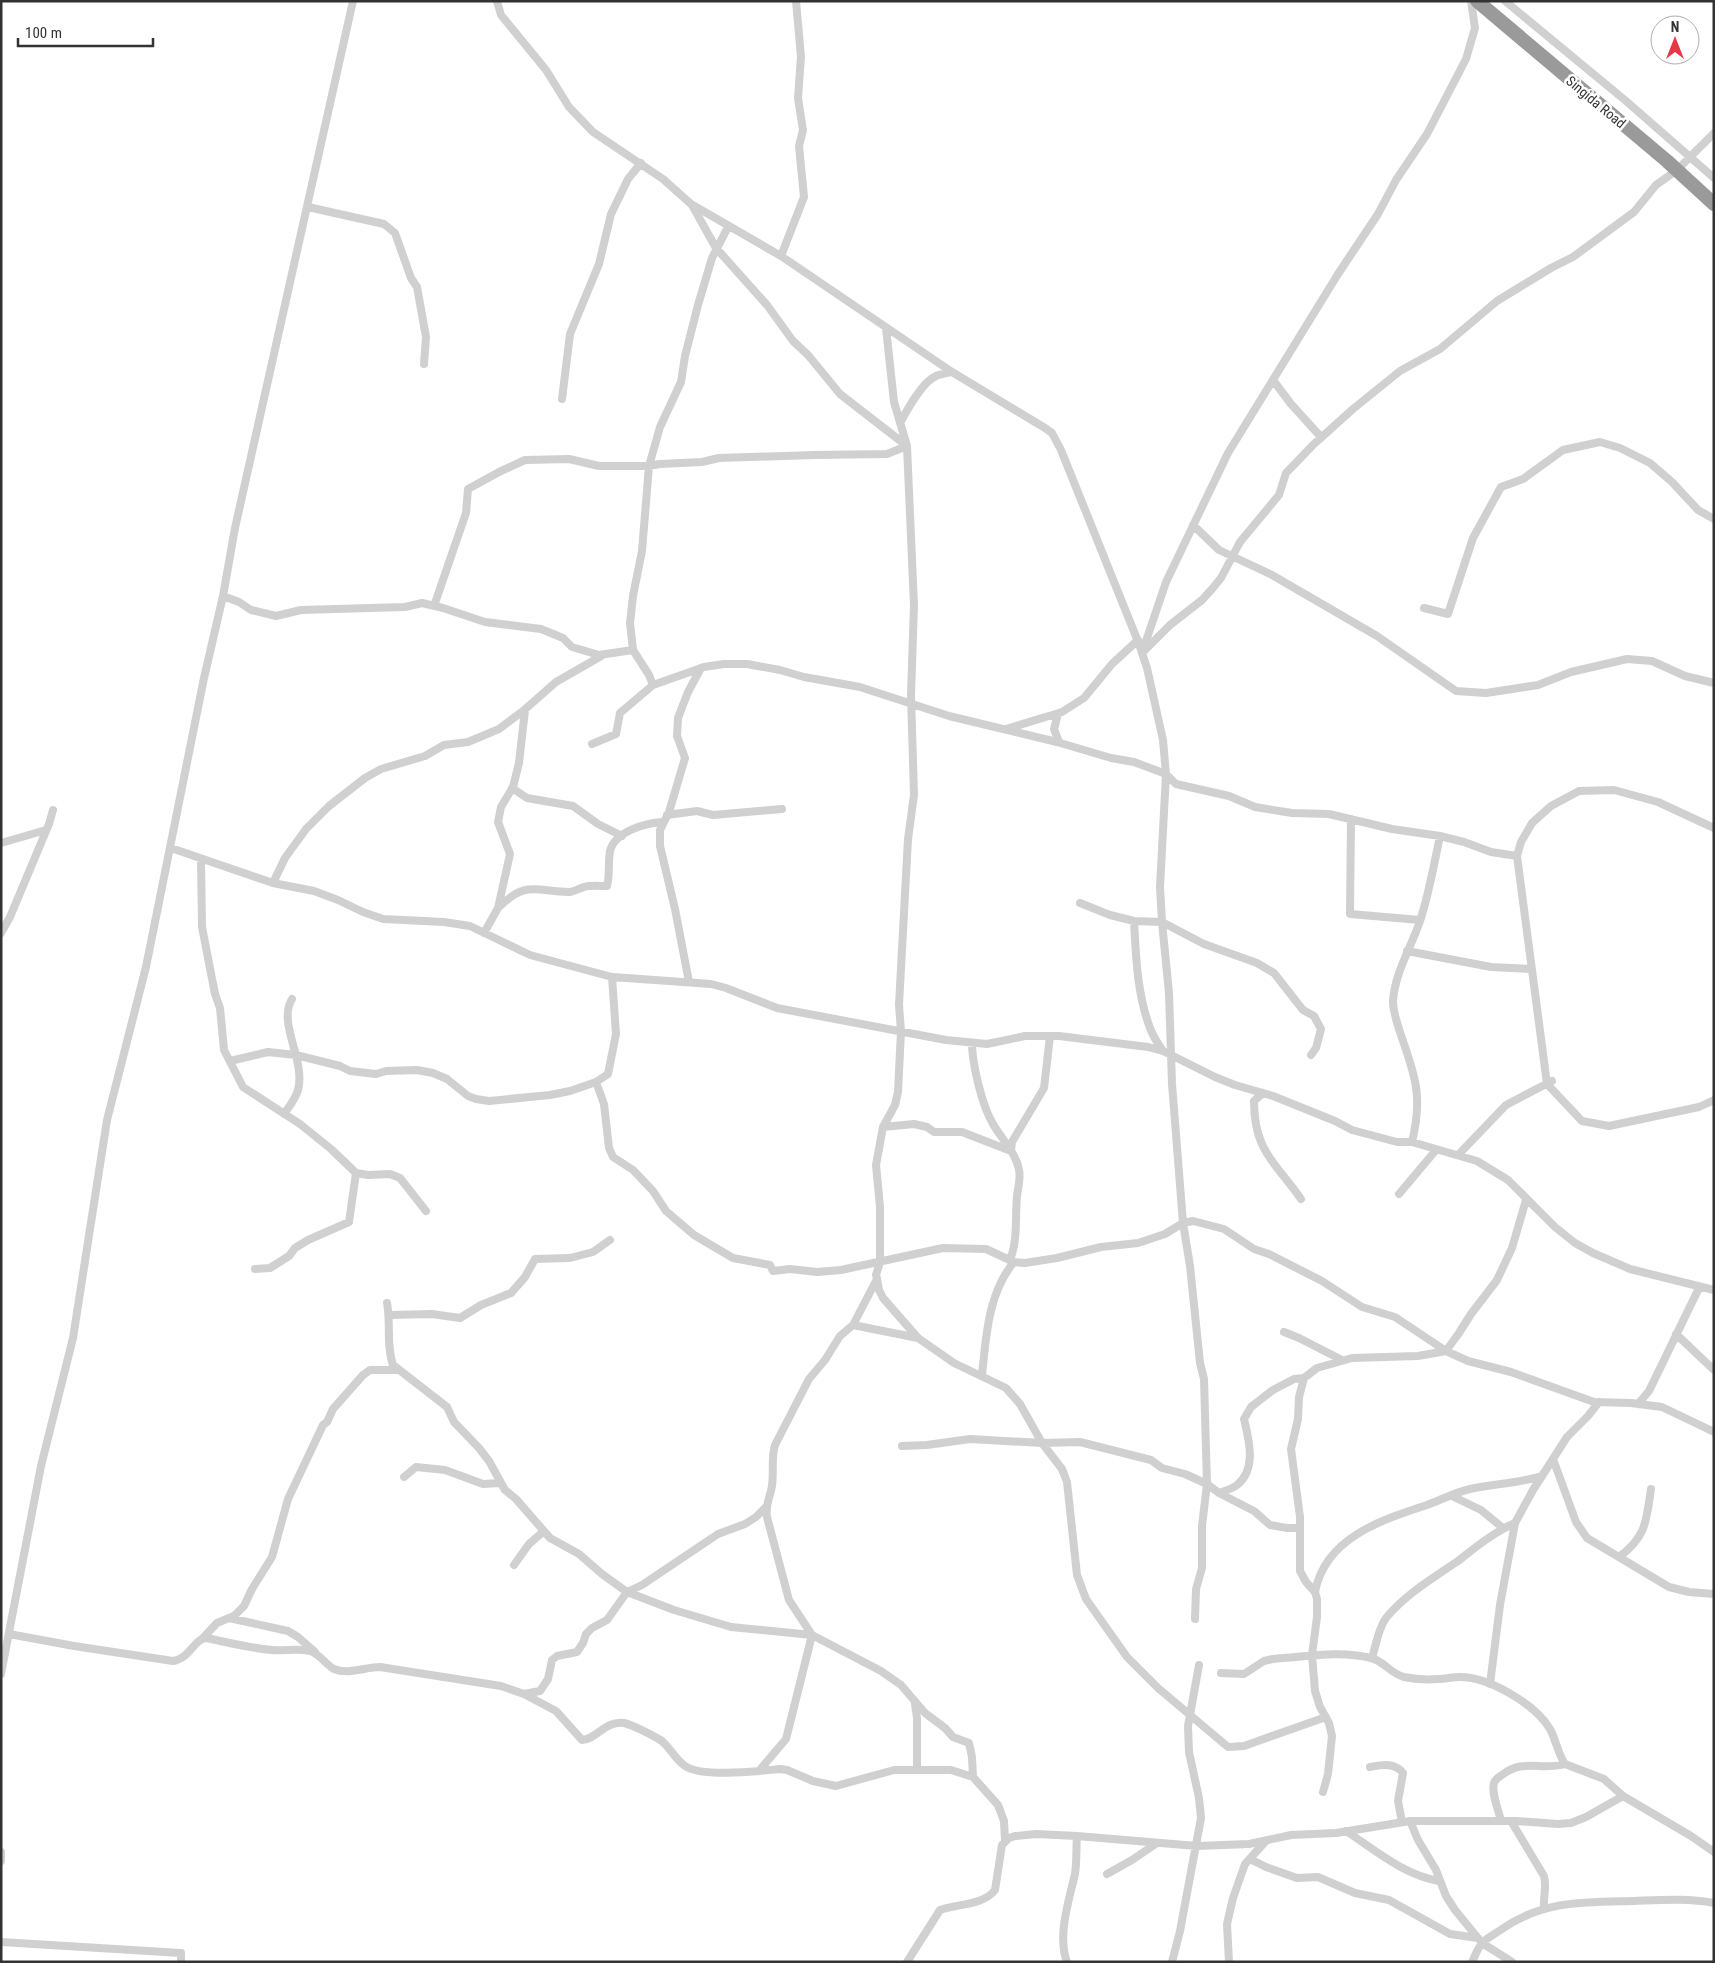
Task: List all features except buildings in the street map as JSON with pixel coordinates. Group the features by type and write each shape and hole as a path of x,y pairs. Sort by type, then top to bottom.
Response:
{"highway":[{"name":"Singida Road","path":"1477,1 1677,170 1714,204"}],"street":[{"path":"1,1674 41,1466 73,1338 107,1120 146,967 204,678 223,596 235,528 353,1"},
{"path":"497,1 501,15 546,70 569,106 593,132 663,179 691,204 781,256 952,372 1027,416 1052,433 1062,450 1138,640 1163,740 1166,774 1160,887 1169,993 1172,1084 1183,1223 1190,1266 1200,1363 1204,1379 1206,1484 1202,1526 1202,1568 1196,1589 1195,1619"},
{"path":"781,256 804,197 799,146 804,130 798,98 801,57 796,1"},
{"path":"1142,653 1166,582 1228,453 1338,274 1382,208 1396,180 1427,134 1466,59 1474,28 1471,1"},
{"path":"1505,1 1626,101 1714,178"},
{"path":"1142,653 1170,625 1212,590 1221,578 1231,556 1247,532 1279,495 1286,473 1292,464 1321,437 1400,371 1440,349 1497,301 1573,256 1634,212 1656,185 1677,170 1714,133"},
{"path":"562,399 570,334 599,264 611,214 628,178 640,163"},
{"path":"691,204 716,248 767,305 793,341 808,355 840,394 907,446"},
{"path":"308,207 384,224 395,233 411,278 417,287 426,337 424,364"},
{"path":"653,685 650,675 633,650 630,623 631,606 642,551 650,466 660,426 681,382 685,356 698,305 716,248 728,227"},
{"path":"886,328 891,382 907,446 914,605 911,704 914,795 908,839 898,1005 901,1031 898,1092 895,1106 883,1127 876,1165 880,1207 880,1262 876,1276 878,1290 918,1338 954,1362 1006,1388 1020,1404 1042,1443 1062,1469 1067,1482 1077,1576 1086,1599 1127,1657 1158,1688 1228,1747 1236,1748 1326,1717"},
{"path":"900,423 908,407 924,386 935,376 952,372"},
{"path":"1273,380 1291,404 1321,437"},
{"path":"1424,608 1448,614 1473,538 1501,487 1523,479 1564,450 1600,442 1620,448 1650,463 1672,482 1698,510 1714,519"},
{"path":"434,606 466,513 468,489 525,460 569,459 600,466 650,466 702,462 719,458 814,454 887,454 907,446"},
{"path":"1193,525 1214,546 1231,556 1272,574 1377,636 1456,691 1486,693 1538,686 1571,672 1627,659 1652,661 1685,676 1714,683"},
{"path":"223,596 239,602 251,610 276,616 301,610 405,607 422,604 485,622 541,628 563,638 572,647 604,655"},
{"path":"1004,729 1058,714 1084,698 1112,664 1138,640"},
{"path":"273,883 285,858 306,829 329,806 365,778 381,769 425,756 444,745 468,742 499,730 556,682 604,655 633,650"},
{"path":"592,744 616,734 620,713 653,685 701,668 724,664 747,664 860,687 948,716 1059,742 1111,758 1134,762 1166,774 1176,784 1230,796 1255,807 1286,812 1329,814 1392,829 1440,836 1491,852 1517,856"},
{"path":"689,982 660,846 660,830 685,758 677,736 678,718 688,692 701,668"},
{"path":"498,908 510,854 498,822 501,807 512,788 519,763 525,710"},
{"path":"1058,714 1054,729 1059,742"},
{"path":"512,788 527,798 574,806 598,824 622,836"},
{"path":"1714,828 1658,802 1614,790 1579,792 1551,806 1532,822 1521,842 1517,856 1531,969 1550,1082 1582,1121 1609,1126 1698,1107 1714,1100"},
{"path":"484,932 498,908 510,895 521,890 537,888 572,892 585,887 607,886 610,873 610,852 614,842 626,832 697,811 713,815 782,809"},
{"path":"1,933 10,917 53,810"},
{"path":"1351,819 1350,914 1420,920"},
{"path":"1,843 46,830"},
{"path":"1412,1142 1417,1121 1418,1088 1396,1018 1393,1002 1396,984 1420,920 1440,836"},
{"path":"171,848 201,860 273,883 312,891 383,919 444,922 470,926 530,955 612,977 711,984 777,1008 939,1039 972,1043 999,1043 1025,1036 1050,1036 1141,1046 1163,1051 1221,1080 1263,1093 1335,1121 1352,1130 1397,1142 1412,1142 1436,1150 1460,1154 1477,1161 1508,1180 1554,1227 1593,1253 1630,1269 1699,1288 1714,1290"},
{"path":"201,860 202,927 215,994 220,1008 224,1050 243,1087 319,1139 356,1173 368,1175 390,1174 400,1178 426,1211"},
{"path":"1080,903 1110,915 1134,921 1162,922 1204,944 1257,963 1274,973 1303,1010 1314,1016 1320,1029 1316,1048 1310,1055"},
{"path":"1134,921 1138,975 1146,1014 1150,1029 1163,1051"},
{"path":"1407,951 1491,966 1531,969"},
{"path":"230,1061 268,1052 296,1055 340,1066 350,1071 376,1074 386,1071 417,1070 433,1073 447,1079 468,1096 489,1101 550,1095 596,1082 608,1074 616,1034 612,977"},
{"path":"284,1114 298,1091 300,1072 286,1016 287,1006 292,999"},
{"path":"1011,1151 1012,1142 1044,1088 1050,1036"},
{"path":"972,1043 972,1060 986,1110 991,1122 1011,1151 1020,1170 1012,1261 1004,1274 991,1311 986,1332 982,1375"},
{"path":"596,1082 604,1104 610,1154 633,1170 653,1191 666,1211 707,1243 733,1258 770,1265 773,1271 790,1269 817,1272 841,1270 943,1248 986,1249 1012,1261 1025,1263 1102,1247 1138,1243 1165,1234 1183,1223 1193,1221 1224,1229 1254,1249 1269,1254 1322,1281 1362,1307 1395,1317 1446,1351 1468,1361 1511,1372 1598,1402 1662,1407 1714,1432"},
{"path":"1460,1154 1506,1106 1550,1082"},
{"path":"1263,1093 1254,1101 1254,1121 1260,1140 1271,1162 1290,1182 1301,1199"},
{"path":"883,1127 914,1124 927,1127 934,1132 962,1132 1011,1151"},
{"path":"1399,1194 1436,1150"},
{"path":"255,1269 270,1268 289,1256 295,1248 308,1240 349,1222 356,1173"},
{"path":"1219,1493 1237,1485 1250,1467 1248,1436 1244,1419 1251,1407 1273,1390 1286,1382 1304,1378 1317,1368 1342,1360 1376,1356 1418,1356 1446,1351 1497,1280 1512,1248 1526,1200"},
{"path":"390,1315 432,1314 460,1318 481,1305 510,1293 525,1277 536,1259 570,1258 593,1252 610,1240"},
{"path":"758,1771 786,1738 812,1635 789,1600 766,1507 772,1485 772,1456 775,1445 809,1379 825,1360 840,1336 853,1325 877,1279"},
{"path":"1638,1404 1649,1391 1699,1288"},
{"path":"387,1303 390,1315 392,1360 397,1370"},
{"path":"853,1325 918,1338"},
{"path":"1284,1332 1342,1360"},
{"path":"1676,1334 1713,1369"},
{"path":"9,1634 162,1661 173,1661 186,1656 217,1623 234,1616 244,1606 252,1588 272,1557 288,1498 322,1425 327,1422 333,1410 370,1370 397,1370 408,1376 446,1407 454,1422 480,1448 504,1490 526,1508 550,1538 579,1554 627,1592 674,1610 731,1627 812,1635 882,1671 901,1686 930,1718 945,1728 952,1737 969,1743 973,1778"},
{"path":"1304,1378 1300,1388 1298,1419 1291,1443 1298,1487 1300,1571 1306,1582 1315,1592"},
{"path":"1490,1684 1500,1605 1515,1523 1567,1437 1588,1416 1598,1402"},
{"path":"902,1446 927,1445 970,1439 1042,1443 1080,1442 1150,1460 1162,1468 1185,1474 1206,1484 1254,1512 1270,1525 1300,1528"},
{"path":"1553,1460 1576,1522 1587,1538 1669,1587 1688,1592 1714,1594"},
{"path":"404,1477 416,1467 445,1470 483,1484 500,1483"},
{"path":"1323,1792 1332,1749 1332,1736 1329,1723 1320,1707 1315,1691 1312,1655 1317,1617 1315,1592 1317,1579 1324,1566 1347,1540 1386,1519 1474,1488 1542,1476"},
{"path":"1619,1557 1634,1546 1645,1526 1651,1489"},
{"path":"1452,1496 1481,1510 1503,1528"},
{"path":"524,1694 540,1691 548,1679 552,1660 557,1656 580,1650 586,1634 592,1628 607,1620 627,1592 642,1585 718,1534 745,1524 766,1507"},
{"path":"1372,1658 1381,1627 1386,1618 1431,1578 1444,1571 1503,1528 1515,1523"},
{"path":"514,1565 529,1544 544,1531"},
{"path":"229,1618 288,1631 298,1637 319,1655 326,1664 336,1670 345,1671 380,1667 501,1686 524,1694 556,1711 582,1740 590,1738 595,1733 612,1724 621,1723 661,1741 686,1767 727,1774 788,1770 813,1782 836,1786 894,1770 951,1770 973,1778 998,1805 1004,1821 1005,1841"},
{"path":"202,1638 270,1650 310,1651 319,1655"},
{"path":"1221,1673 1244,1674 1264,1661 1338,1653 1372,1658 1403,1676 1438,1680 1460,1677 1490,1684 1510,1694 1538,1714 1552,1734 1565,1764"},
{"path":"1172,1962 1197,1846 1201,1818 1199,1798 1189,1752 1189,1716 1199,1665"},
{"path":"914,1701 917,1718 917,1769"},
{"path":"1501,1821 1495,1793 1494,1784 1496,1780 1512,1767 1521,1765 1554,1767 1565,1764 1604,1779 1623,1796 1692,1836 1714,1852"},
{"path":"1370,1767 1394,1765 1404,1773 1398,1801 1406,1822 1436,1870 1446,1896 1480,1940 1512,1962"},
{"path":"907,1962 940,1910 991,1896 995,1890 1002,1846 1005,1841 1015,1836 1036,1834 1077,1836 1197,1846 1249,1844 1291,1836 1308,1836 1406,1822 1511,1821 1558,1824 1571,1823 1586,1817 1623,1796"},
{"path":"1511,1821 1544,1876 1546,1883 1543,1897 1544,1908"},
{"path":"1346,1831 1392,1862 1422,1878 1439,1881"},
{"path":"1067,1962 1065,1955 1067,1904 1075,1872 1077,1836"},
{"path":"1229,1962 1227,1924 1241,1873 1265,1841"},
{"path":"1107,1874 1157,1843"},
{"path":"1,1852 1,1861"},
{"path":"1250,1859 1260,1865 1297,1878 1318,1877 1355,1893 1389,1900 1450,1934 1480,1940 1527,1914 1544,1908 1566,1904 1694,1900 1714,1902"},
{"path":"1472,1962 1480,1940"},
{"path":"1,1942 181,1953 180,1962"}]}
